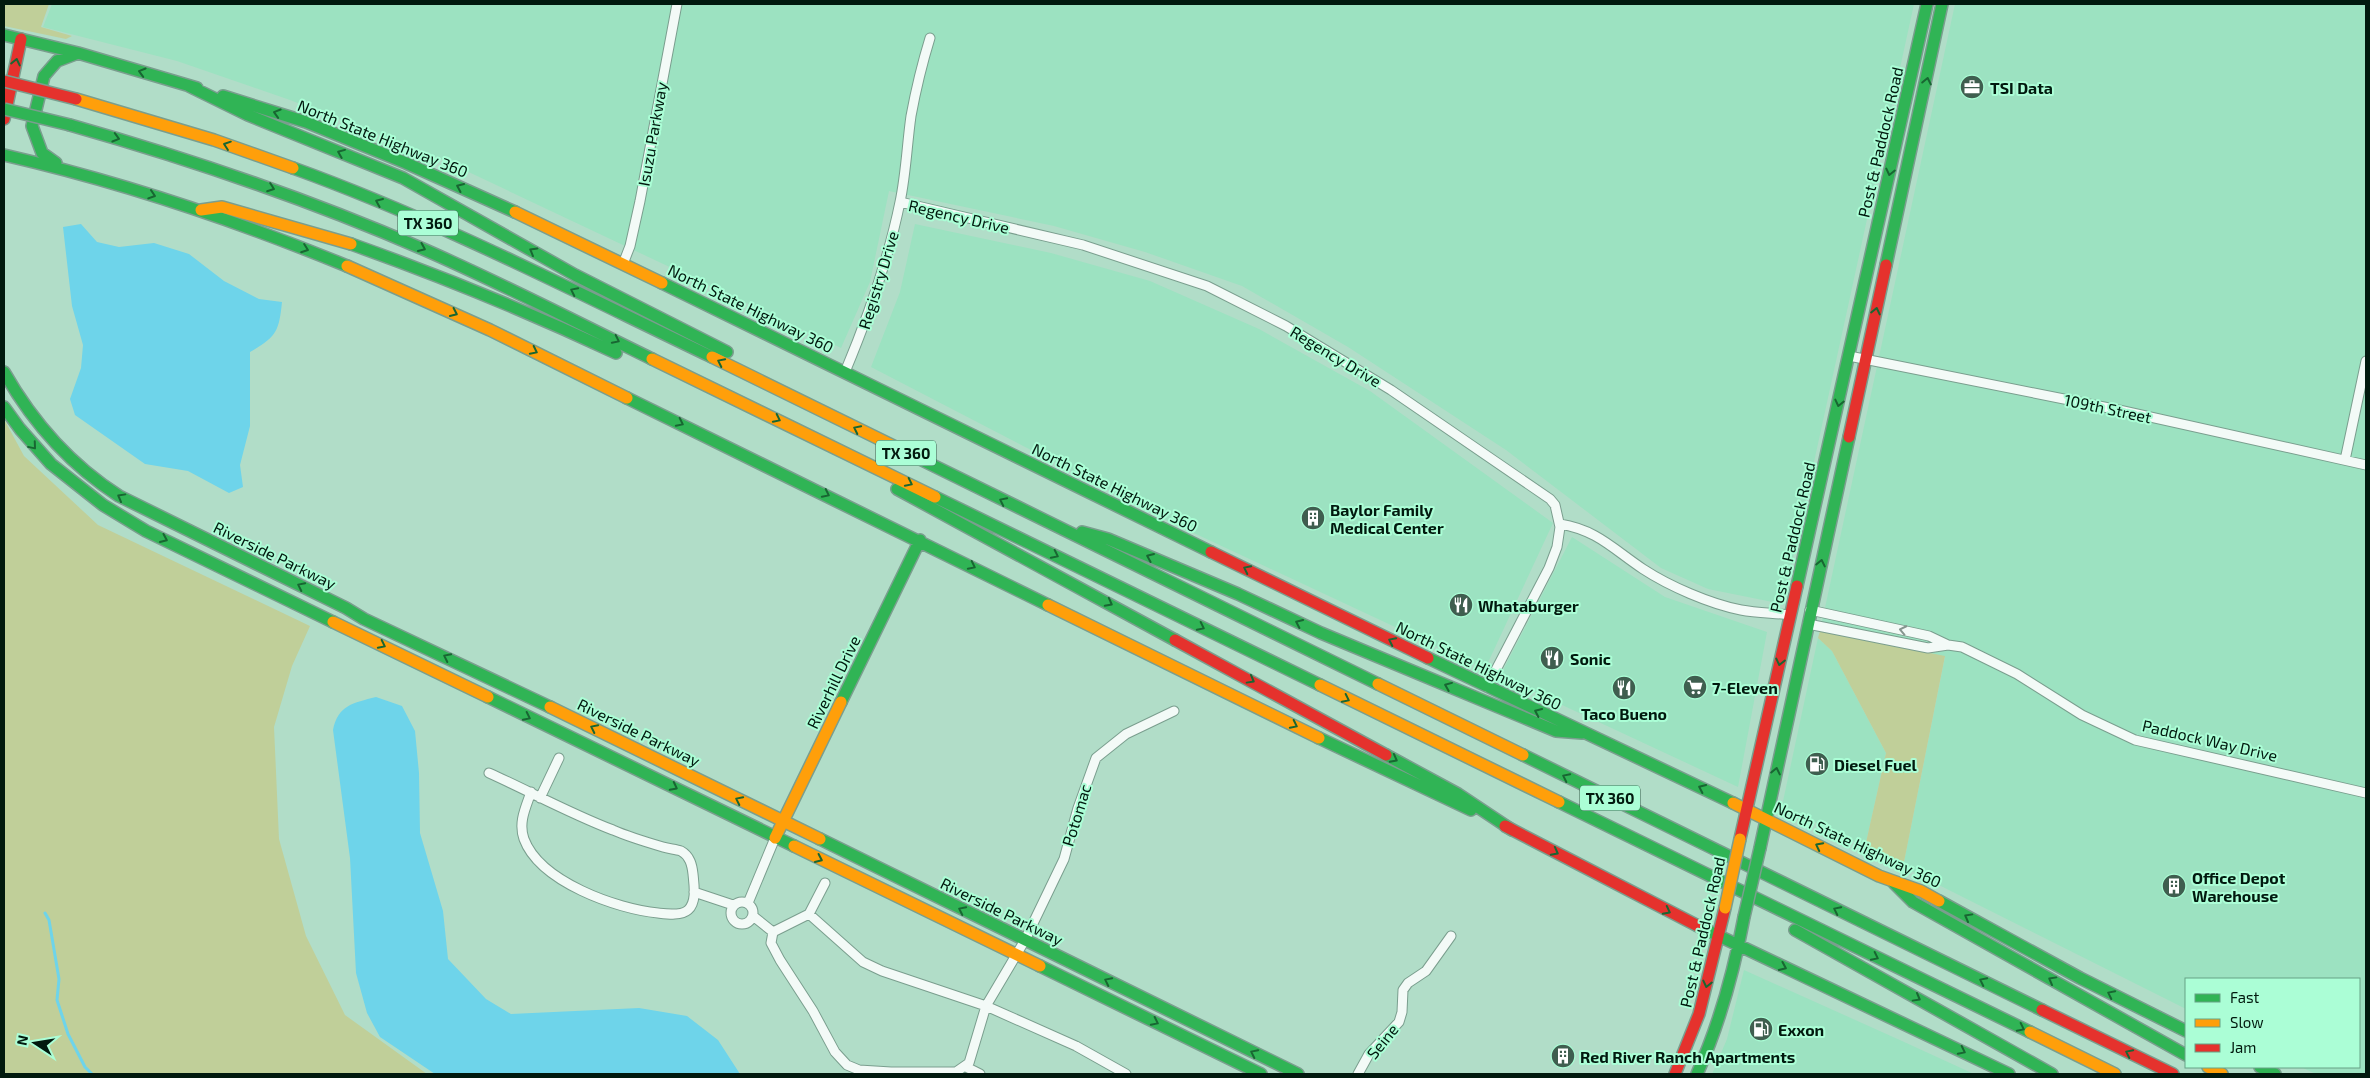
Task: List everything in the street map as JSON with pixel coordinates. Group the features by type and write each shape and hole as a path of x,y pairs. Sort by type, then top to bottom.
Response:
{"main road":[{"name":"Post & Paddock Road","path":"1675,1074 1688,1048 1700,1014 1725,908 1927,4"},
{"name":"Post & Paddock Road","path":"1697,1074 1715,1033 1726,999 1738,947 1810,610 1917,128 1942,4"},
{"name":"North State Highway 360","path":"4,35 78,53 306,122 406,163 505,207 1582,733 1746,809 1894,883 1921,891 2080,978 2185,1030"},
{"path":"4,119 21,39"},
{"path":"66,168 48,159 42,153 32,126 44,76 57,61 78,53"},
{"name":"TX 360","path":"4,81 76,99 214,140 367,197 504,257 765,383 1046,523 2173,1074"},
{"path":"189,86 248,115 403,178 575,275 750,364 765,383"},
{"name":"TX 360","path":"4,109 149,147 248,179 362,222 472,271 734,397 1768,906 2115,1074"},
{"path":"1901,125 1917,128"},
{"path":"4,155 66,168 201,210 343,263 393,284 1512,830 1738,947 1913,1027 2009,1074"},
{"path":"201,210 222,208 348,243 466,286 531,313 709,396 734,397"},
{"name":"Riverside Parkway","path":"4,372 23,405 67,457 100,484 119,496 346,608 364,619 575,718 1298,1074"},
{"name":"Riverside Parkway","path":"4,408 44,460 93,500 146,531 338,623 775,838 871,882 1261,1074"},
{"path":"834,446 850,464 1458,794 1512,830"},
{"path":"1046,523 1108,539 1238,594 1321,633 1556,731 1582,733"},
{"name":"Riverhill Drive","path":"775,838 920,540"},
{"path":"338,623 346,608"},
{"name":"Paddock Way Drive","path":"1790,615 1810,610"},
{"name":"Paddock Way Drive","path":"1790,615 1808,624"},
{"path":"1894,883 1913,902 2185,1054"},
{"path":"1768,906 1782,923 2052,1074"},
{"path":"2210,1068 2222,1074"},
{"path":"2262,1068 2275,1074"}],"street":[{"name":"Isuzu Parkway","path":"623,264 630,246 639,206 677,4"},
{"name":"Registry Drive","path":"845,372 867,321 880,281 900,202 911,116 918,79 930,38"},
{"name":"Regency Drive","path":"900,202 1083,245 1207,286 1286,326 1391,390 1550,499 1555,505 1560,524 1558,547 1487,687"},
{"name":"109th Street","path":"1849,356 2128,412 2366,465"},
{"path":"2345,460 2366,361"},
{"name":"Paddock Way Drive","path":"1560,524 1579,527 1596,536 1643,569 1682,590 1740,610 1790,615"},
{"name":"Paddock Way Drive","path":"1810,610 1929,636 1948,645"},
{"name":"Paddock Way Drive","path":"1808,624 1928,648 1948,645 1962,647 2017,674 2082,715 2135,740 2366,793"},
{"name":"Potomac","path":"966,1067 979,1035 986,1006 1025,940 1064,858 1080,802 1096,758 1126,734 1174,711"},
{"path":"540,798 559,758"},
{"path":"489,773 531,792 540,798 637,840 682,852 692,863 694,892 691,906 686,911 666,914 642,911 602,900 552,873 524,840 521,824 531,792"},
{"path":"748,903 775,838"},
{"path":"773,932 809,914 825,882"},
{"path":"694,892 733,905"},
{"path":"740,901 748,903 753,909 753,916 747,923 738,924 730,914 733,905 740,901"},
{"path":"809,914 863,962 882,971 986,1006 1076,1046 1126,1074"},
{"path":"753,916 773,932"},
{"path":"773,932 771,943 780,960 813,1011 835,1052 847,1065 859,1070 891,1072 956,1072 966,1067 980,1074"},
{"name":"Seine","path":"1358,1074 1369,1054 1399,1022 1402,1012 1403,990 1408,983 1426,971 1451,936"}],"shaded area":[{"path":"4,4 49,4 41,27 72,36 66,39 4,26"},
{"path":"52,4 1914,4 1783,604 1708,589 1661,568 1506,450 1348,347 1242,286 1145,252 1054,226 889,191 870,282 841,348 441,159 290,100 177,61 43,27"},
{"path":"1955,4 2366,4 2366,1074 2316,1074 2303,1068 2360,1068 2360,978 2185,978 2185,1008 1903,867 1945,657 1820,631"},
{"path":"915,224 1051,253 1150,281 1259,329 1370,391 1553,523 1485,669 1168,521 871,367 900,292"},
{"path":"4,419 24,456 98,525 310,626 292,666 274,727 279,839 306,936 345,1015 427,1074 4,1074"},
{"path":"1572,537 1665,597 1767,632 1738,787 1500,676"},
{"path":"1820,631 1945,656 1903,867 1865,847 1886,753 1832,651 1818,638"},
{"path":"1818,638 1832,651 1886,753 1865,847 1782,806"},
{"path":"1744,970 1974,1074 1712,1074 1727,1039"}],"water":[{"path":"81,224 97,242 119,247 154,243 189,254 224,281 259,299 282,302 275,333 266,342 250,352 250,426 240,465 243,487 229,493 188,471 145,464 75,415 70,399 81,368 83,345 72,306 63,227"},
{"path":"376,697 402,706 415,731 419,773 420,833 443,911 448,959 486,999 511,1014 639,1008 687,1016 718,1040 740,1074 435,1074 380,1037 367,1013 356,973 350,858 333,730 339,715 348,706"}],"waterway":[{"path":"45,913 49,920 59,979 57,1000 68,1034 85,1067 92,1074"}],"traffic: fast":[{"path":"1797,586 1927,4"},
{"path":"1886,265 1942,4"},
{"path":"4,35 78,53 197,88"},
{"path":"56,163 42,153 32,126 44,76 57,61 78,53"},
{"path":"189,86 248,115 403,178 575,275 727,352"},
{"path":"223,96 306,122 406,163 515,212"},
{"path":"4,109 70,125"},
{"path":"70,125 248,181 336,213 481,275 652,359"},
{"path":"4,155 92,177 178,203 263,233 347,266"},
{"path":"293,168 347,188 452,233 712,357"},
{"path":"351,244 485,295 616,353"},
{"path":"662,283 1211,552"},
{"path":"4,372 27,408 54,441 84,470 119,496 346,608 364,619 550,707"},
{"path":"627,398 1048,605"},
{"path":"4,407 20,429 51,464 103,505 146,531 333,622"},
{"path":"1760,848 1849,437"},
{"path":"920,459 1378,684"},
{"path":"897,489 1175,640"},
{"path":"935,497 1320,685"},
{"path":"1082,532 1108,539 1238,594 1321,633 1556,731 1582,733"},
{"path":"841,702 920,540"},
{"path":"1428,658 1733,803"},
{"path":"488,697 794,846"},
{"path":"1319,738 1471,810"},
{"path":"1386,755 1458,794 1512,830"},
{"path":"1523,755 2042,1010"},
{"path":"1559,802 2030,1032"},
{"path":"820,839 1298,1074"},
{"path":"1744,917 1760,848"},
{"path":"1894,883 1913,902 2185,1054"},
{"path":"1939,901 2080,978 2185,1030"},
{"path":"1697,1074 1713,1036 1725,997 1744,917"},
{"path":"1698,926 2009,1074"},
{"path":"1795,930 2052,1074"},
{"path":"1040,966 1261,1074"},
{"path":"2262,1068 2275,1074"}],"traffic: slow":[{"path":"76,99 214,140 293,168"},
{"path":"201,210 222,207 351,244"},
{"path":"515,212 662,283"},
{"path":"347,266 490,330 627,398"},
{"path":"712,357 920,459"},
{"path":"652,359 935,497"},
{"path":"1048,605 1319,738"},
{"path":"333,622 488,697"},
{"path":"1378,684 1523,755"},
{"path":"1320,685 1559,802"},
{"path":"775,838 841,702"},
{"path":"550,707 820,839"},
{"path":"1733,803 1879,876 1921,891 1939,901"},
{"path":"1725,908 1740,839"},
{"path":"794,846 1040,966"},
{"path":"2030,1032 2115,1074"},
{"path":"2210,1068 2222,1074"}],"traffic: jam":[{"path":"4,119 21,39"},
{"path":"4,81 76,99"},
{"path":"1849,437 1886,265"},
{"path":"1211,552 1428,658"},
{"path":"1740,839 1797,586"},
{"path":"1175,640 1386,755"},
{"path":"1505,826 1698,926"},
{"path":"1675,1074 1699,1014 1725,908"},
{"path":"2042,1010 2173,1074"}],"place":[{"name":"TSI Data","path":"1972,87"},
{"name":"Baylor Family Medical Center","path":"1313,518"},
{"name":"Whataburger","path":"1461,605"},
{"name":"Sonic","path":"1552,658"},
{"name":"7-Eleven","path":"1695,687"},
{"name":"Taco Bueno","path":"1624,688"},
{"name":"Diesel Fuel","path":"1817,764"},
{"name":"Office Depot Warehouse","path":"2174,886"},
{"name":"Exxon","path":"1761,1029"},
{"name":"Red River Ranch Apartments","path":"1563,1056"}]}
